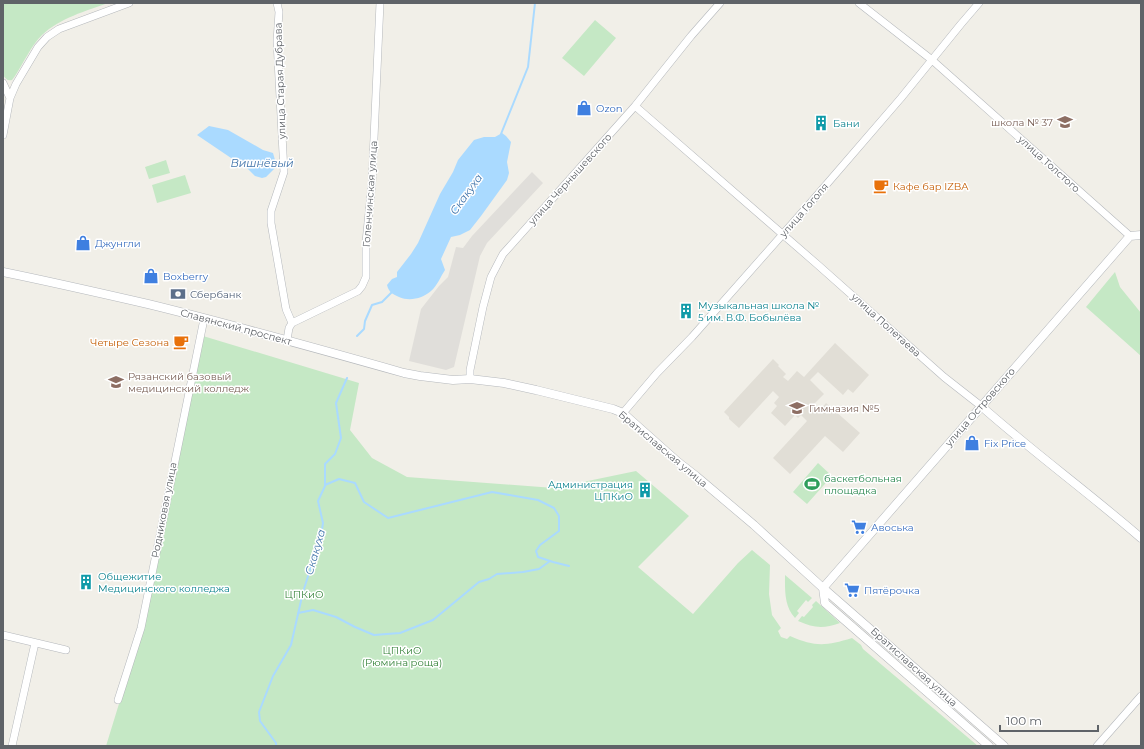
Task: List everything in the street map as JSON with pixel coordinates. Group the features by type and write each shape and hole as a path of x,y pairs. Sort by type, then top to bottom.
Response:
{"street":[{"path":"3,135 10,98 16,84 38,47 47,37 59,29 129,3"},
{"name":"улица Старая Дубрава","path":"277,3 279,12 277,41 284,172 272,211 271,223 286,309 292,323"},
{"name":"Голенчинская улица","path":"292,323 358,291 366,277 366,242 372,183 380,3"},
{"name":"улица Чернышевского","path":"470,379 483,307 491,277 503,254 635,106 691,36 720,3"},
{"name":"улица Толстого","path":"859,3 932,60 1130,236"},
{"name":"улица Гоголя","path":"623,413 846,162 979,3"},
{"path":"3,83 10,98"},
{"name":"улица Полетаева","path":"635,106 821,267 944,377 1141,538"},
{"path":"1130,236 1141,236"},
{"name":"улица Островского","path":"823,588 1130,236"},
{"name":"Славянский проспект","path":"3,272 204,318 404,373 453,380 470,379"},
{"name":"Родниковая улица","path":"118,700 141,628 204,318"},
{"path":"287,340 289,328 292,323"},
{"name":"Братиславская улица","path":"470,379 536,390 613,409 623,413 754,525 823,588 1004,746"},
{"name":"Братиславская улица","path":"823,588 825,603 989,746"},
{"path":"3,635 66,650"},
{"path":"12,746 35,643"},
{"path":"1097,746 1141,696"}],"shaded area":[{"path":"532,172 543,183 487,243 480,256 454,367 446,370 409,361 421,309 448,277 456,247 463,248 472,236"},
{"name":"Гимназия №5","path":"835,343 869,375 853,393 848,389 843,395 818,372 810,380 824,394 814,404 820,410 826,403 860,433 843,452 825,436 790,474 773,458 807,421 801,415 798,418 795,415 785,426 771,413 777,406 774,403 779,397 773,391 739,428 724,412 773,359 786,374 783,377 788,381 797,371 804,377"}],"green space":[{"path":"3,3 108,3 74,16 49,29 34,44 15,76 12,80 10,80 3,75"},
{"path":"595,20 616,38 584,76 562,58"},
{"path":"166,160 170,173 149,179 145,167"},
{"path":"185,175 191,193 157,203 152,185"},
{"path":"1115,272 1120,287 1141,313 1141,356 1086,307"},
{"name":"ЦПКиО","path":"203,336 359,383 350,430 372,458 407,477 554,488 636,471 689,516 638,567 693,614 738,563 752,550 770,565 769,594 772,615 781,628 778,631 781,637 787,639 790,636 814,644 835,643 852,638 978,746 106,746 142,629"},
{"name":"баскетбольная площадка","path":"818,463 832,476 807,504 793,492"},
{"path":"785,575 812,598 808,602 806,600 797,611 799,613 795,618 787,603 785,592"},
{"path":"816,601 840,623 819,627 798,621 813,607 812,605"}],"water":[{"name":"Вишнёвый","path":"209,126 228,130 263,150 273,153 275,168 266,177 262,178 255,176 244,165 197,135"},
{"path":"502,133 511,142 507,162 509,173 507,180 470,230 460,235 451,237 441,259 445,270 437,284 428,293 412,299 399,297 390,292 387,285 392,279 397,277 397,272 418,243 440,194 458,160 474,140 484,137 495,137"}],"waterway":[{"name":"Скакуха","path":"501,134 528,67 535,3"},
{"name":"Скакуха","path":"357,336 364,329 365,321 372,305 382,302 392,292"},
{"name":"Скакуха","path":"276,746 276,743 260,721 259,712 273,676 291,645 303,592 321,536 323,523 318,501 325,486 325,464 335,454 341,438 336,403 347,378"},
{"path":"325,485 339,479 355,483 364,502 388,518 492,492 538,500 554,508 559,516 559,531 540,545 536,551 538,557 569,566"},
{"path":"298,613 313,610 336,617 374,635 400,633 433,620 479,582 489,579 497,574 539,569 550,561"}],"place":[{"name":"Ozon","path":"584,108"},
{"name":"школа № 37","path":"1065,122"},
{"name":"Бани","path":"821,123"},
{"name":"Кафе бар IZBA","path":"881,186"},
{"name":"Джунгли","path":"83,243"},
{"name":"Boxberry","path":"151,276"},
{"name":"Сбербанк","path":"178,294"},
{"name":"Музыкальная школа № 5 им. В.Ф. Бобылёва","path":"686,311"},
{"name":"Четыре Сезона","path":"181,342"},
{"name":"Рязанский базовый медицинский колледж","path":"116,382"},
{"name":"Гимназия №5","path":"797,408"},
{"name":"Fix Price","path":"972,443"},
{"name":"баскетбольная площадка","path":"812,484"},
{"name":"Администрация ЦПКиО","path":"645,490"},
{"name":"Авоська","path":"859,527"},
{"name":"Общежитие Медицинского колледжа","path":"86,582"},
{"name":"Пятёрочка","path":"852,590"}],"park label":[{"name":"ЦПКиО (Рюмина роща)","path":"402,656"}]}
